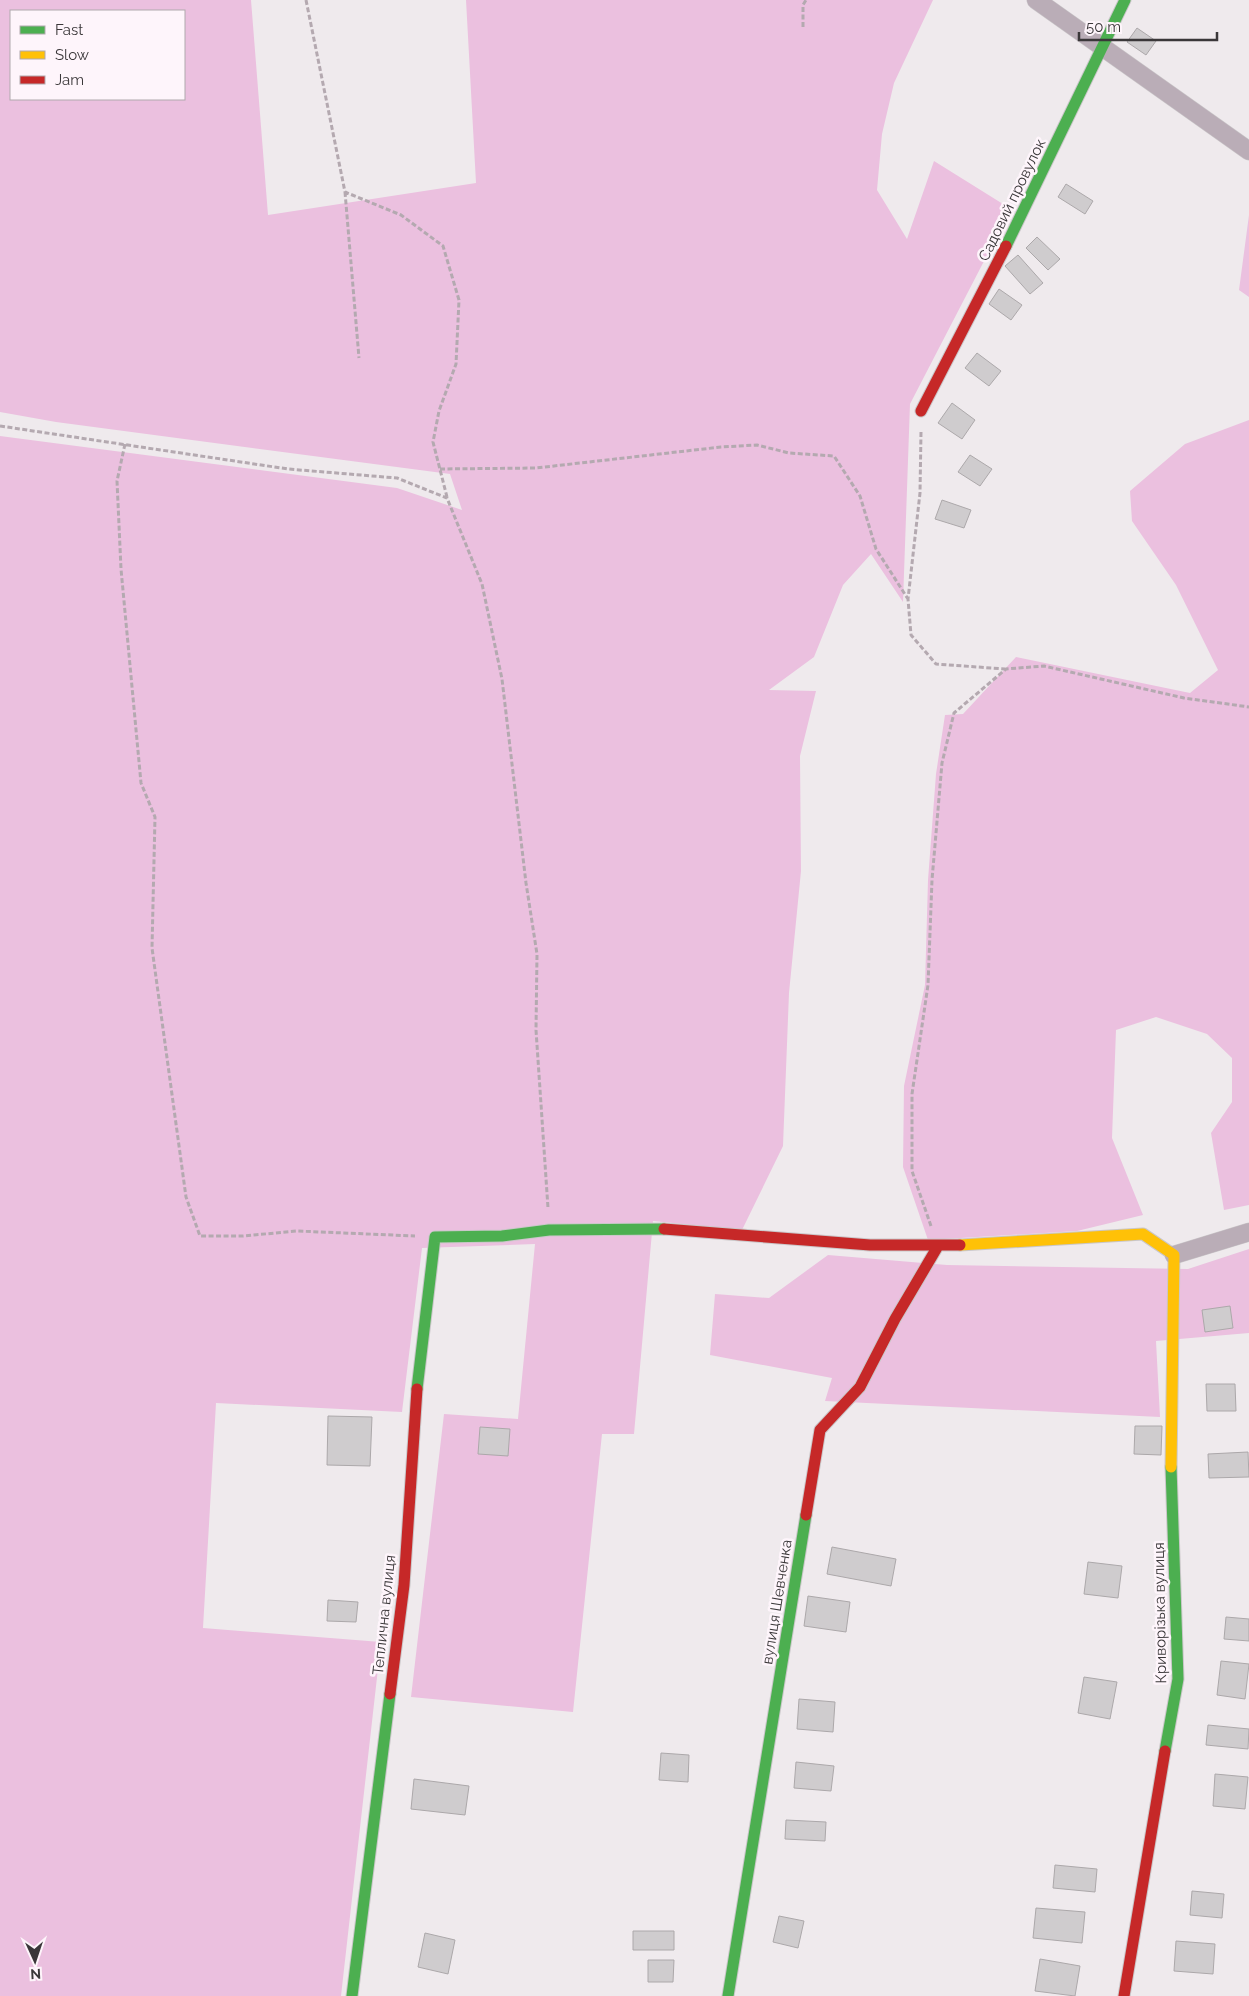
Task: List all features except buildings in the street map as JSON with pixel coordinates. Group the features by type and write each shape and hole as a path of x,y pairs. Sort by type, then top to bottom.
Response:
{"street":[{"path":"1036,0 1249,151"},
{"name":"Садовий провулок","path":"921,411 994,271 1104,47 1125,0"},
{"path":"435,1237 502,1236 550,1230 648,1228 870,1245 938,1246 1143,1234 1174,1255 1249,1232"},
{"name":"Теплична вулиця","path":"352,1996 404,1585 417,1387 435,1237"},
{"name":"вулиця Шевченка","path":"728,1996 820,1430 860,1387 895,1319 938,1246"},
{"name":"Криворізька вулиця","path":"1124,1996 1178,1679 1170,1448 1174,1255"}],"path":[{"path":"306,0 345,192 359,358"},
{"path":"803,27 803,5 806,0"},
{"path":"345,192 401,215 443,246 459,300 456,364 440,411 433,442 447,498 482,584 502,679 526,883 537,954 536,1030 550,1230"},
{"path":"921,411 920,493 908,599 911,635 936,664 1006,669 1044,666 1184,698 1249,707"},
{"path":"0,426 288,468 397,478 447,498"},
{"path":"126,444 117,481 121,569 141,783 155,817 152,948 186,1197 200,1236 243,1236 296,1231 435,1237"},
{"path":"440,469 536,468 711,448 757,445 789,453 834,456 860,496 876,549 908,599"},
{"path":"938,1246 912,1171 912,1094 928,985 932,880 942,763 954,713 1006,669"}],"shaded area":[{"path":"0,0 251,0 268,215 476,183 466,0 933,0 894,83 882,134 877,190 907,239 934,161 1011,209 910,404 903,602 871,554 843,585 814,657 769,690 816,691 800,756 801,871 789,993 783,1146 742,1230 653,1221 634,1434 602,1434 573,1712 411,1697 444,1414 518,1419 535,1244 422,1248 402,1412 216,1403 203,1628 381,1642 341,1996 0,1996 0,436 397,488 462,510 450,474 56,422 0,412"},
{"path":"1249,215 1249,297 1239,290"},
{"path":"1249,420 1249,1205 1224,1210 1211,1133 1232,1102 1232,1058 1207,1034 1156,1017 1116,1030 1112,1138 1143,1215 1077,1231 928,1240 903,1167 904,1086 925,985 928,880 936,774 945,715 963,714 1016,657 1190,693 1218,670 1176,585 1132,521 1130,491 1185,444"},
{"path":"1249,1249 1249,1333 1156,1341 1160,1417 825,1401 832,1378 710,1355 715,1294 769,1298 828,1255 947,1265 1188,1269"}],"traffic: fast":[{"path":"1006,246 1125,0"},
{"path":"417,1389 435,1237 502,1236 549,1230 664,1229"},
{"path":"1165,1751 1178,1679 1171,1467"},
{"path":"728,1996 806,1515"},
{"path":"352,1996 390,1694"}],"traffic: slow":[{"path":"960,1245 1143,1234 1174,1255 1171,1467"}],"traffic: jam":[{"path":"921,411 1006,246"},
{"path":"664,1229 870,1245 960,1245"},
{"path":"806,1515 820,1430 860,1387 895,1319 938,1246"},
{"path":"390,1694 404,1585 417,1389"},
{"path":"1124,1996 1165,1751"}]}
